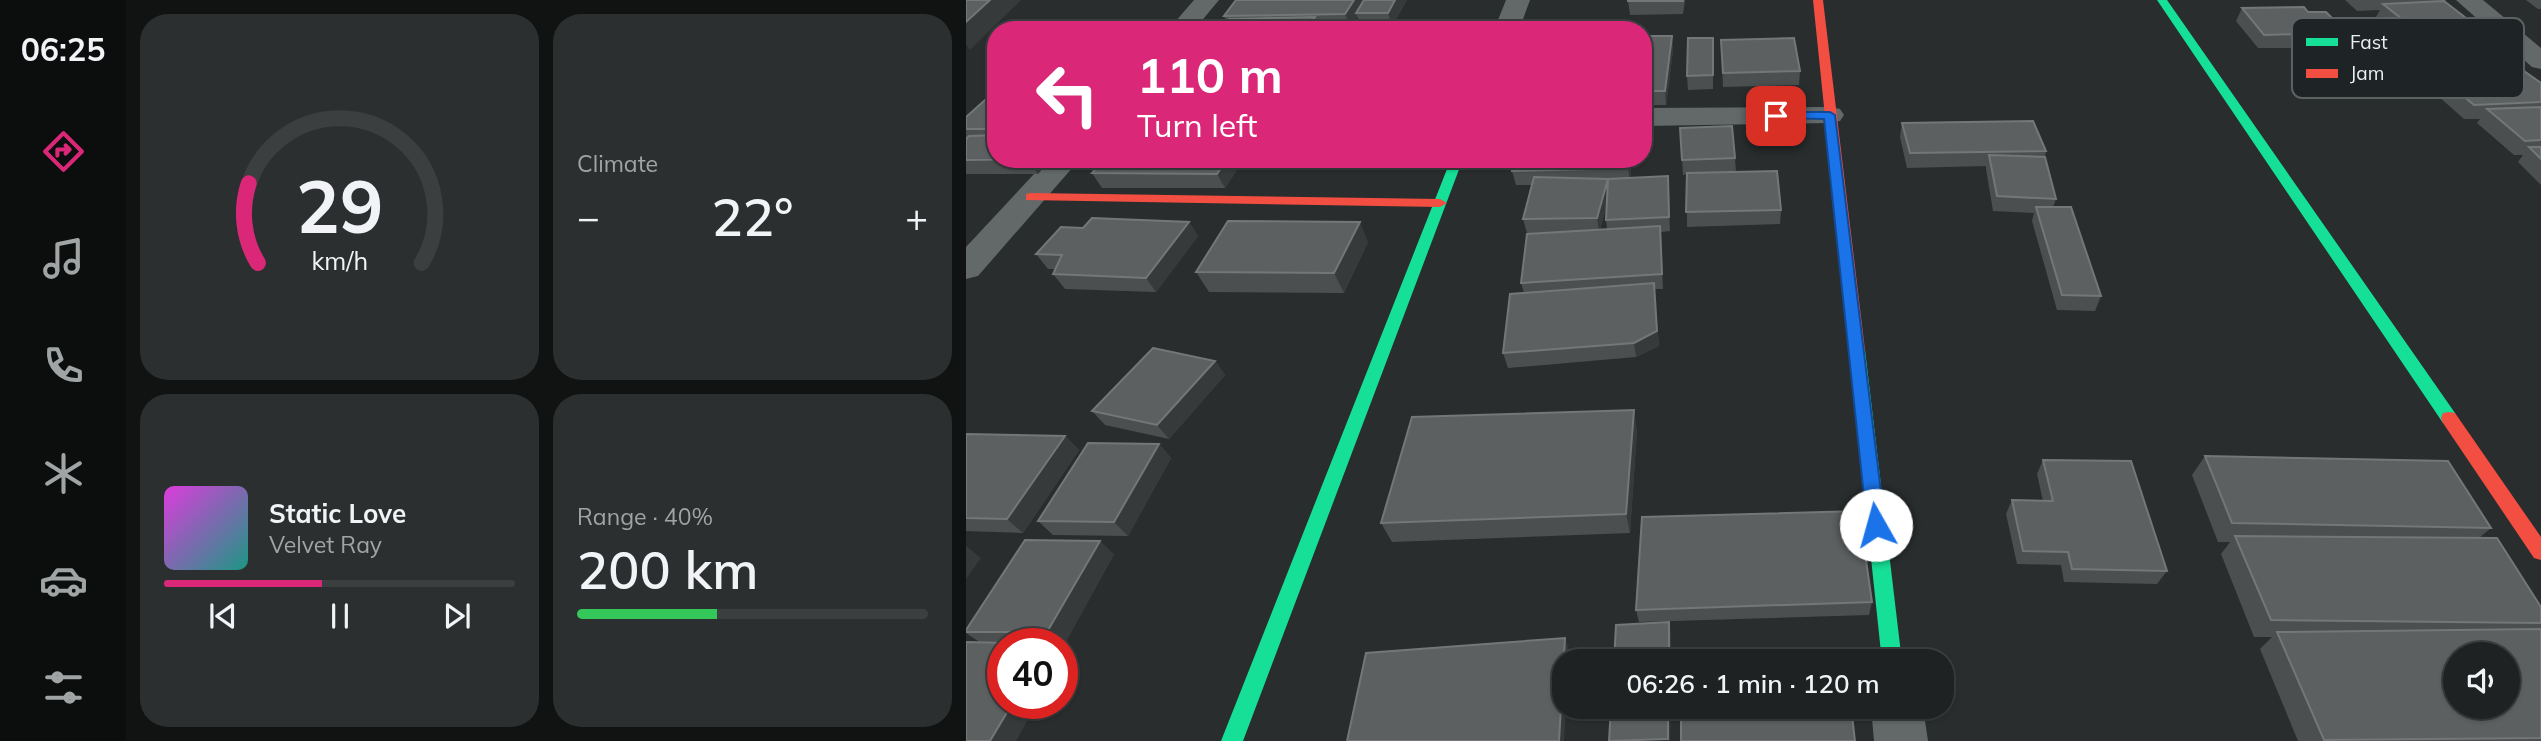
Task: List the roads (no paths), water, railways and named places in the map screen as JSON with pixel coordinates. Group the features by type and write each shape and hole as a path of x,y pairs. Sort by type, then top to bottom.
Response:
{"street":[{"path":"1188,21 1207,0"},
{"path":"1510,21 1518,0"},
{"path":"1818,0 1891,649"},
{"path":"2162,0 2541,552"},
{"path":"2468,0 2490,18"},
{"path":"2524,47 2541,61"},
{"path":"1652,117 1830,115"},
{"path":"966,268 1057,168"},
{"path":"1231,741 1454,168"},
{"path":"1031,197 1440,204"},
{"path":"1898,719 1900,741"}]}
